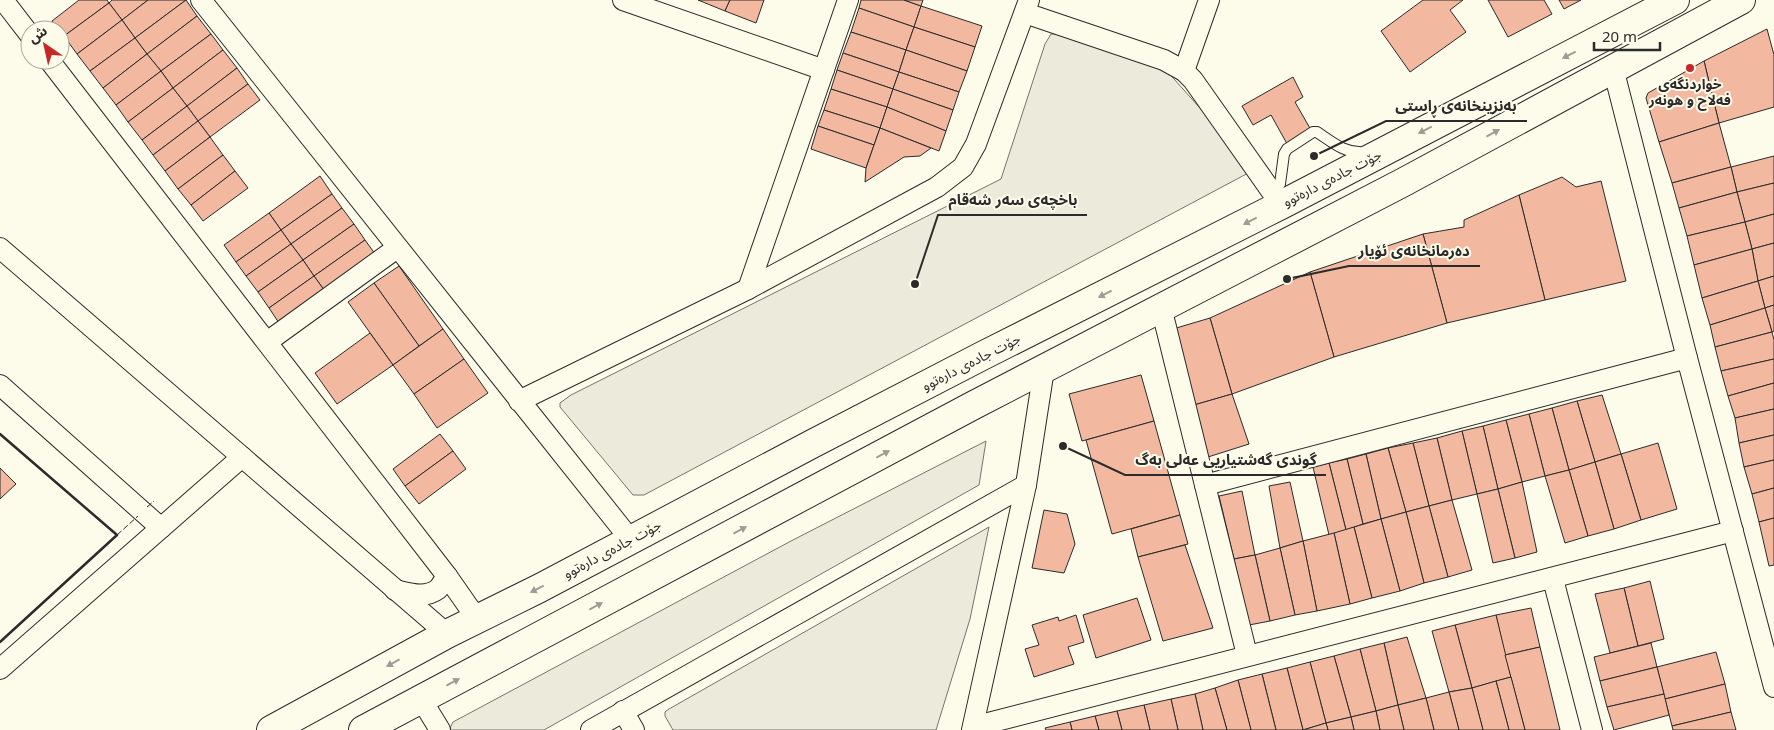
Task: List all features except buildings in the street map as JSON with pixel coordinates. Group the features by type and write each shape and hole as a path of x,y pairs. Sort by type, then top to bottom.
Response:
{"main road":[{"name":"جۆت جادەی دارەتوو","path":"271,730 447,634 1278,200 1390,148 1675,0"},
{"path":"363,730 1161,307 1242,268 1741,0"},
{"path":"636,536 663,571"}],"street":[{"path":"3,0 20,22"},
{"path":"201,0 519,401 636,536"},
{"path":"623,0 663,7 824,70"},
{"path":"748,289 848,0"},
{"path":"1184,71 1209,0"},
{"path":"519,401 748,289 937,187 964,167 976,144 1027,7 1164,60 1184,71 1193,80 1278,200"},
{"path":"1613,68 1686,358 1733,531 1768,636 1774,687"},
{"path":"57,70 447,576 477,619"},
{"path":"0,248 447,634"},
{"path":"267,342 398,248"},
{"path":"1161,307 1247,655"},
{"path":"1205,485 1686,358"},
{"path":"1044,369 1026,485 973,728 1247,655 1553,579 1733,531"},
{"path":"0,384 161,528"},
{"path":"0,670 242,458"},
{"path":"591,730 1026,485"},
{"path":"395,590 414,595 426,594 438,589 447,576"},
{"path":"1553,579 1592,730"},
{"path":"421,699 440,730"},
{"path":"623,711 634,730"}],"lane":[{"path":"1278,200 1284,154 1313,132 1317,132 1345,150 1356,153 1390,148"}],"shaded area":[{"path":"1051,34 1166,70 1232,144 1252,171 644,495 633,495 560,407 560,403 571,395 1001,179 1045,44"},
{"path":"986,441 979,485 544,730 451,730 453,722 791,541"},
{"path":"989,527 970,619 936,730 673,730 665,716 665,712 669,709"}],"fence":[{"path":"147,507 154,501"},
{"path":"117,535 138,516"}],"wall":[{"path":"0,434 117,535 0,642"}],"place":[{"name":"خواردنگەی فەلاح و هونەر","path":"1690,68"},
{"name":"بەنزینخانەی ڕاستی","path":"1314,156"},
{"name":"دەرمانخانەی ئۆیار","path":"1287,279"},
{"name":"باخچەی سەر شەقام","path":"915,284"},
{"name":"گوندی گەشتیاریی عەلی بەگ","path":"1063,446"}]}
